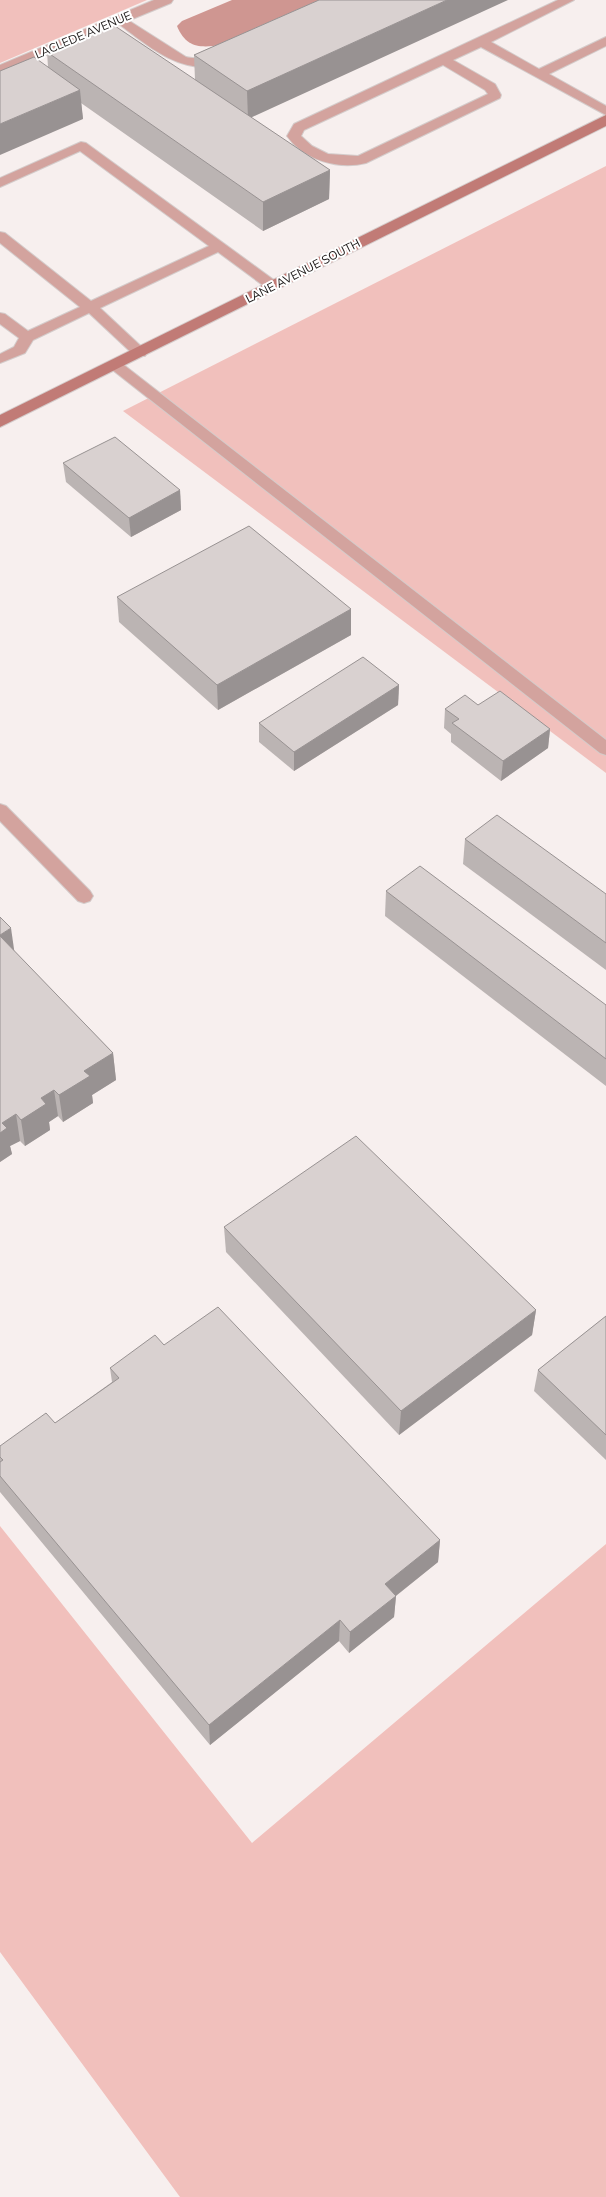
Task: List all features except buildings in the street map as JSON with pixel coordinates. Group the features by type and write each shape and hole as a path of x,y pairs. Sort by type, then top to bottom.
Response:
{"main road":[{"name":"LANE AVENUE SOUTH","path":"0,422 606,120"}],"street":[{"name":"LACLEDE AVENUE","path":"0,70 166,0"}],"lane":[{"path":"444,60 490,88 495,95 361,160 345,162 328,159 298,142 294,136 299,127 444,60 568,0"},
{"path":"120,20 170,53 187,62 203,64 222,62 230,58"},
{"path":"539,74 606,41"},
{"path":"481,42 606,111"},
{"path":"0,183 81,146 273,286"},
{"path":"0,236 46,274 91,308 140,353"},
{"path":"0,359 20,350 27,337 218,247"},
{"path":"0,317 27,337"},
{"path":"115,365 606,749"},
{"path":"0,810 84,896"}],"shaded area":[{"path":"0,0 147,0 0,63"},
{"path":"232,0 325,0 221,45 194,45 185,39 177,26 182,21"},
{"path":"606,166 606,773 123,411"},
{"path":"0,1526 252,1843 606,1544 606,2197 180,2197 0,1952"}]}
